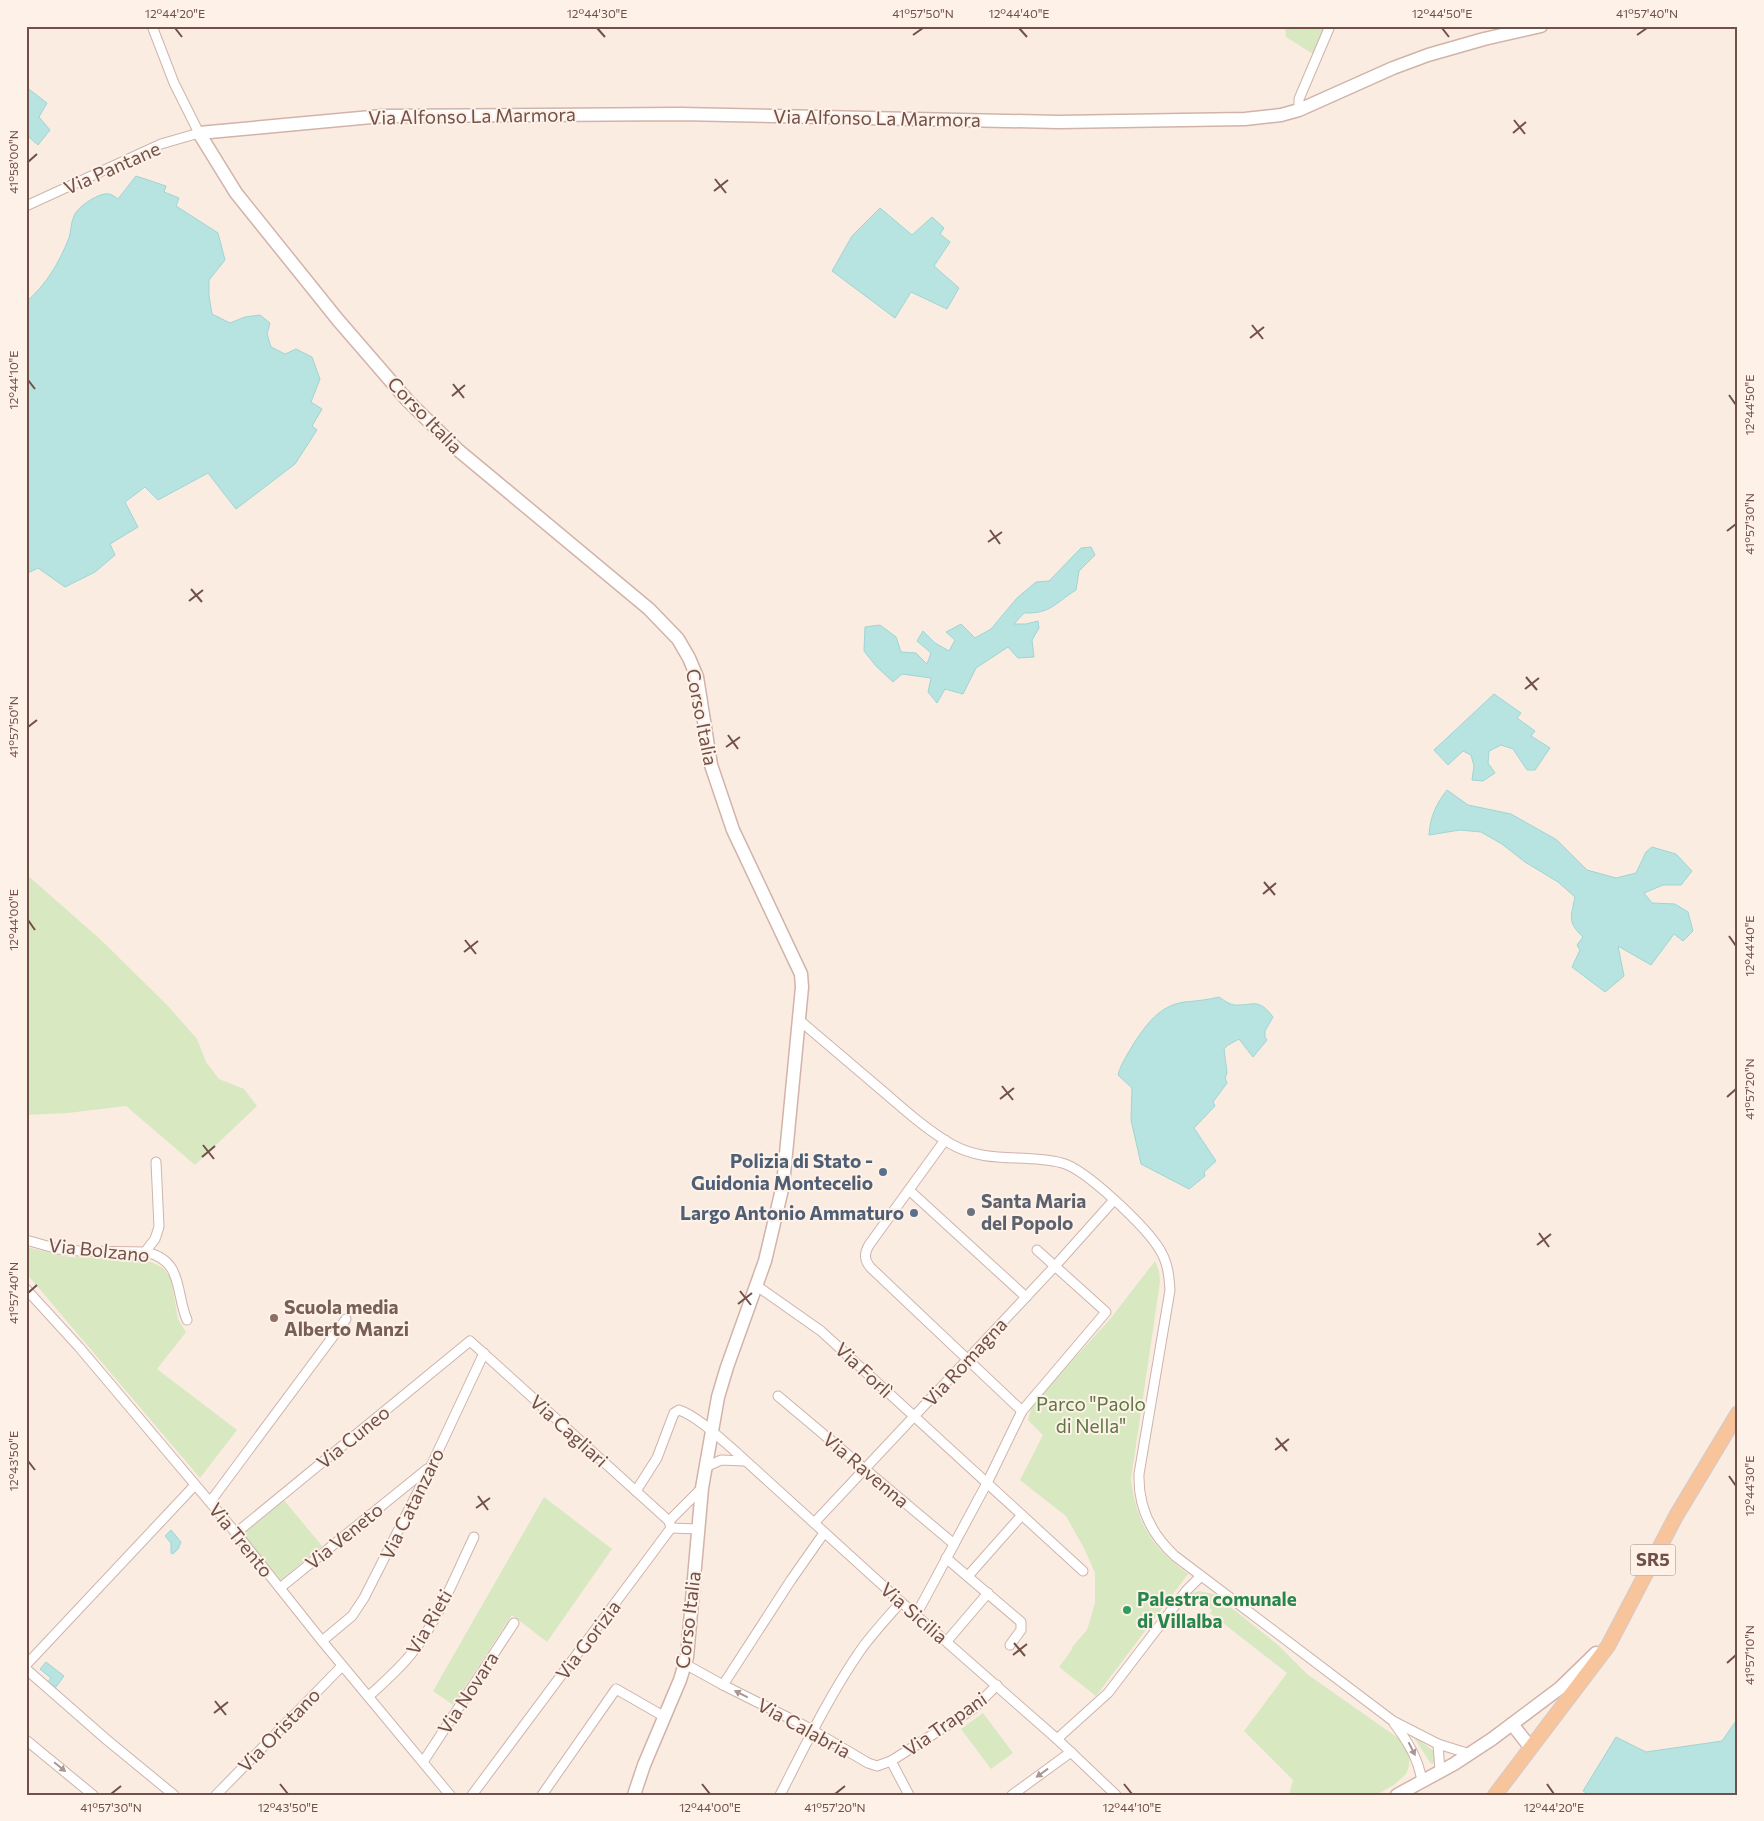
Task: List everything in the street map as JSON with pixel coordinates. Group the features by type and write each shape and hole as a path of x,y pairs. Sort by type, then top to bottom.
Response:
{"main road":[{"name":"SR5","path":"1495,1795 1598,1660 1622,1620 1676,1516 1738,1413"}],"street":[{"path":"152,26 174,83 199,133"},
{"path":"1299,110 1299,99 1330,26"},
{"name":"Via Alfonso La Marmora","path":"199,133 382,116 680,114 1058,122 1245,119 1281,115 1299,110 1393,68 1428,55 1484,39 1541,26"},
{"name":"Via Pantane","path":"26,206 161,144 199,133"},
{"name":"Corso Italia","path":"199,133 236,193 338,320 408,400 458,450 649,609 673,633 692,664 696,677 709,756 724,809 800,969 802,983 784,1178 774,1232 757,1286 723,1377 718,1397 702,1488 693,1598 685,1664 634,1795"},
{"path":"798,1019 921,1123 945,1140 967,1152 986,1156 1064,1163 1087,1175 1140,1226 1158,1247 1167,1264 1169,1276 1168,1305 1140,1467 1139,1485 1142,1503 1149,1524 1157,1537 1170,1552 1393,1721 1438,1744 1470,1754"},
{"path":"945,1140 867,1248 865,1259 871,1268 1022,1411"},
{"path":"145,1252 155,1239 159,1227 156,1162"},
{"path":"909,1190 1026,1297"},
{"name":"Via Romagna","path":"814,1523 1055,1266 1114,1200"},
{"name":"Via Bolzano","path":"26,1240 69,1250 145,1252 157,1255 164,1259 178,1280 182,1308 187,1320"},
{"path":"916,1615 1022,1411 1106,1312 1037,1250"},
{"name":"Via Forlì","path":"757,1286 822,1332 1083,1570"},
{"name":"Via Trento","path":"26,1289 80,1347 236,1533 342,1666 450,1795"},
{"path":"210,1502 346,1319"},
{"name":"Via Cagliari","path":"470,1341 670,1524"},
{"name":"Via Cuneo","path":"236,1533 470,1341"},
{"name":"Via Catanzaro","path":"322,1641 348,1620 359,1607 431,1466 484,1354"},
{"name":"Via Ravenna","path":"778,1396 954,1544"},
{"name":"Via Sicilia","path":"636,1491 656,1458 675,1411 682,1411 712,1431 901,1602 1057,1739 1116,1795"},
{"path":"706,1467 721,1460 745,1461"},
{"name":"Via Veneto","path":"280,1588 431,1466"},
{"path":"174,1795 99,1734 26,1667 195,1485"},
{"name":"Via Gorizia","path":"472,1795 670,1524 702,1488"},
{"path":"968,1576 1022,1515"},
{"path":"670,1524 698,1529"},
{"path":"723,1685 824,1533"},
{"name":"Via Rieti","path":"369,1696 398,1670 418,1645 433,1621 474,1537"},
{"path":"946,1558 1022,1624 1022,1630 1010,1645"},
{"path":"1057,1739 1108,1693 1186,1591 1201,1576"},
{"path":"946,1641 988,1593"},
{"path":"780,1795 812,1730 860,1651 901,1602"},
{"path":"1396,1795 1470,1754 1554,1693 1587,1664 1622,1620"},
{"name":"Via Novara","path":"423,1762 514,1623"},
{"name":"Via Calabria","path":"685,1664 812,1730 870,1764 881,1765 891,1762"},
{"name":"Via Oristano","path":"216,1795 342,1666"},
{"name":"Via Trapani","path":"891,1762 984,1700 997,1685"},
{"path":"542,1795 616,1689 664,1717"},
{"path":"1393,1721 1414,1752 1422,1781"},
{"path":"1512,1724 1530,1747"},
{"path":"26,1740 93,1795"},
{"path":"1438,1744 1440,1771"},
{"path":"1012,1795 1071,1752"},
{"path":"891,1762 909,1795"}],"green space":[{"path":"1285,26 1325,26 1313,54 1286,37"},
{"path":"26,874 100,939 168,1006 197,1039 206,1062 219,1079 244,1089 257,1106 195,1165 126,1106 68,1113 26,1115"},
{"path":"26,1247 69,1257 137,1259 151,1262 163,1268 171,1278 178,1319 186,1332 157,1369 237,1430 200,1478 26,1273"},
{"name":"Parco \"Paolo di Nella\"","path":"1155,1261 1159,1271 1160,1282 1131,1479 1137,1509 1148,1533 1164,1554 1188,1574 1096,1696 1059,1667 1073,1646 1087,1630 1095,1603 1095,1573 1085,1550 1066,1516 1020,1480 1043,1435 1028,1420 1032,1405 1111,1318"},
{"path":"544,1497 612,1549 547,1642 512,1615 453,1705 433,1691"},
{"path":"283,1499 322,1546 281,1580 242,1533"},
{"path":"1199,1591 1214,1594 1277,1644 1307,1674 1401,1740 1409,1756 1409,1766 1406,1774 1394,1785 1376,1795 1289,1795 1293,1780 1244,1731 1287,1673 1210,1613 1212,1610 1191,1595 1187,1600 1184,1598"},
{"path":"983,1713 1013,1753 991,1769 961,1729"},
{"path":"1413,1736 1434,1751 1435,1762 1432,1764 1429,1761"}],"water":[{"path":"26,87 47,103 39,117 50,130 38,145 26,132"},
{"path":"136,176 166,186 164,192 179,198 176,206 218,233 225,260 209,280 212,314 230,323 245,317 260,315 270,323 267,334 271,347 285,354 296,349 312,357 320,379 311,402 322,409 312,426 317,430 295,464 236,509 208,473 158,500 145,487 125,502 138,527 110,544 115,555 95,572 65,587 38,568 26,574 26,302 46,281 56,265 69,238 73,218 79,209 87,202 101,195 109,194 118,199"},
{"path":"880,208 912,235 932,217 944,228 940,234 950,242 934,266 959,288 947,309 911,292 895,318 832,271 852,236"},
{"path":"1091,547 1095,555 1079,571 1076,590 1047,610 1024,613 1014,624 1038,621 1039,628 1032,640 1034,657 1018,658 1008,647 976,668 963,694 945,689 937,703 928,692 931,678 902,674 893,682 864,651 865,627 880,625 896,637 901,652 916,653 927,664 931,653 917,641 923,631 935,643 949,651 955,640 946,632 961,624 975,638 991,629 1017,598 1036,582 1049,581 1081,548"},
{"path":"1494,694 1521,713 1517,718 1535,731 1531,736 1550,748 1535,770 1527,770 1513,749 1501,745 1489,751 1488,763 1495,773 1483,781 1472,780 1474,766 1471,755 1463,751 1448,765 1434,750"},
{"path":"1447,790 1468,805 1511,814 1557,840 1587,870 1616,878 1636,873 1646,852 1652,847 1676,854 1692,871 1681,885 1663,885 1644,893 1652,903 1675,904 1688,912 1693,931 1683,941 1674,934 1651,965 1618,946 1624,976 1605,992 1572,967 1580,950 1577,945 1583,937 1574,927 1571,919 1575,897 1558,882 1481,832 1460,830 1429,835 1434,811"},
{"path":"1219,997 1234,1005 1259,1005 1273,1017 1265,1031 1267,1040 1253,1057 1239,1039 1224,1049 1227,1073 1225,1078 1227,1083 1213,1102 1215,1106 1194,1128 1216,1161 1204,1172 1205,1176 1189,1189 1141,1164 1131,1120 1132,1088 1118,1075 1134,1043 1154,1017 1167,1007 1175,1004"},
{"path":"171,1530 181,1542 173,1554 171,1553 171,1543 165,1536"},
{"path":"46,1662 64,1676 56,1687 48,1682 51,1678 40,1669"},
{"path":"1738,1718 1738,1795 1590,1795 1583,1791 1616,1737 1646,1752 1722,1741"}],"place":[{"name":"Polizia di Stato - Guidonia Montecelio","path":"883,1172"},
{"name":"Santa Maria del Popolo","path":"971,1212"},
{"name":"Largo Antonio Ammaturo","path":"914,1213"},
{"name":"Scuola media Alberto Manzi","path":"274,1318"},
{"name":"Palestra comunale di Villalba","path":"1127,1610"}]}
